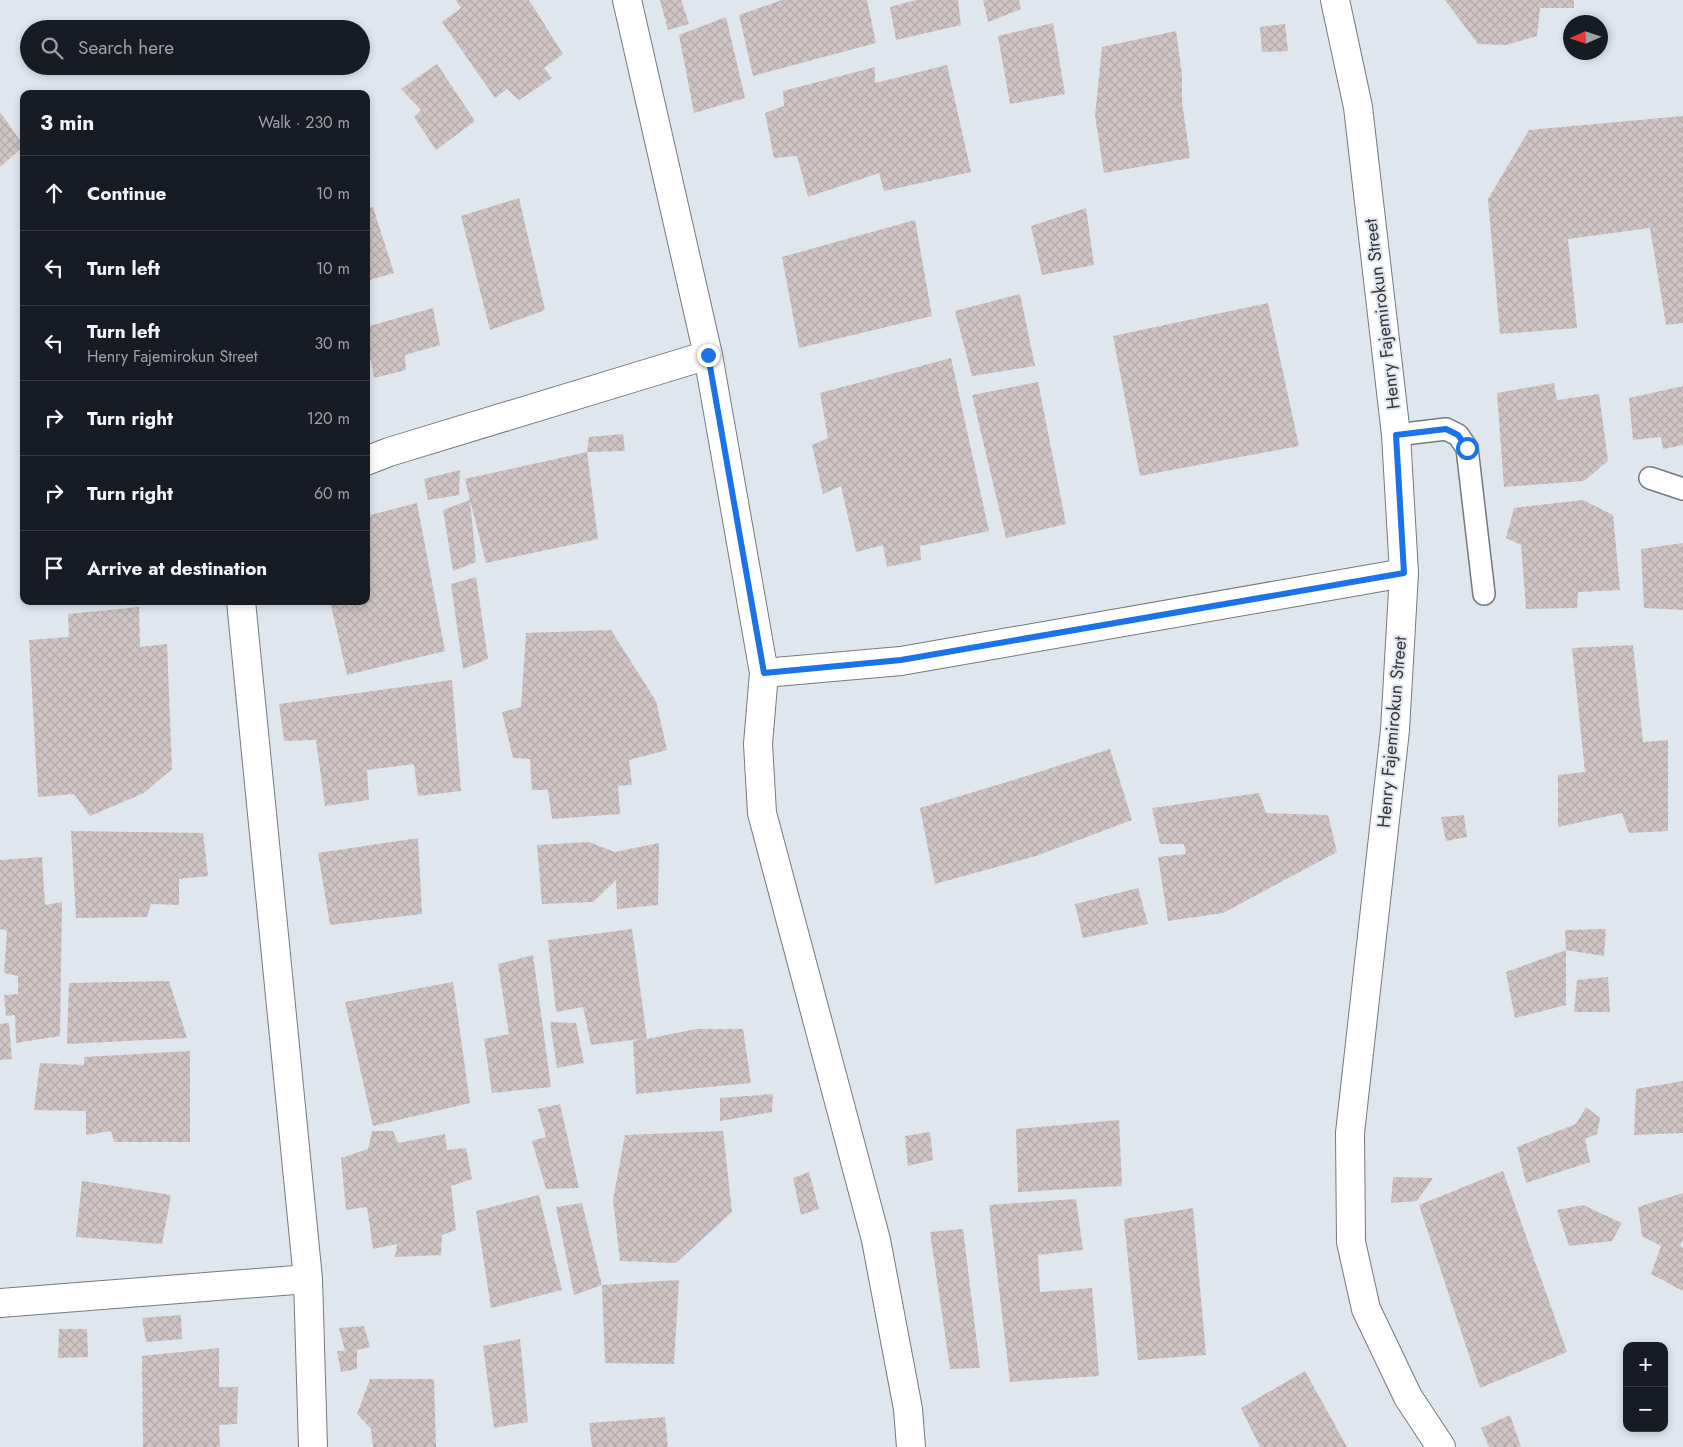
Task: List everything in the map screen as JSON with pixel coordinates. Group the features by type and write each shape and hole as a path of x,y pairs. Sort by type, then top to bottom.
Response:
{"street":[{"path":"627,0 708,355 764,673 758,744 762,813 876,1240 908,1410 911,1447"},
{"name":"Henry Fajemirokun Street","path":"1335,0 1358,107 1396,435 1404,573 1395,730 1350,1133 1351,1242 1366,1309 1408,1397 1441,1447"},
{"path":"370,459 708,355"},
{"path":"764,673 901,660 1404,573"},
{"path":"242,605 308,1279 313,1447"},
{"path":"0,1303 308,1279"}],"lane":[{"path":"1396,435 1446,429 1458,435 1467,448 1484,594"},
{"path":"1650,478 1683,489"}],"building":[{"path":"456,0 529,0 563,54 544,68 552,78 519,100 507,89 495,98 442,22 461,8"},
{"path":"660,0 681,0 689,24 668,30"},
{"path":"782,0 867,0 876,43 753,76 739,15"},
{"path":"916,0 958,0 961,25 896,40 890,7"},
{"path":"983,0 1019,0 1021,9 988,22"},
{"path":"1445,0 1574,0 1574,8 1540,8 1537,36 1506,45 1478,44"},
{"path":"726,17 745,98 694,113 679,35"},
{"path":"1053,23 1065,94 1010,104 998,36"},
{"path":"1285,24 1288,51 1262,52 1260,27"},
{"path":"1176,31 1182,75 1182,102 1190,158 1104,173 1095,116 1102,47"},
{"path":"437,64 475,121 436,150 414,117 421,110 401,89"},
{"path":"947,65 971,172 884,191 879,173 808,197 797,156 774,158 765,113 784,106 783,91 875,67 875,83"},
{"path":"0,112 20,140 20,150 0,167"},
{"path":"1683,116 1683,323 1666,325 1650,228 1568,239 1577,328 1500,334 1488,199 1529,130"},
{"path":"519,198 545,310 490,330 461,216"},
{"path":"373,207 394,273 370,280 370,208"},
{"path":"1086,208 1094,265 1042,275 1031,226"},
{"path":"915,220 932,316 799,348 782,257"},
{"path":"1020,294 1035,366 972,376 955,311"},
{"path":"1268,303 1299,446 1140,476 1113,336"},
{"path":"433,308 440,345 405,355 406,370 374,378 370,360 370,326"},
{"path":"951,358 989,531 920,546 921,560 887,567 883,545 856,552 841,486 823,494 812,445 828,438 820,393"},
{"path":"1038,382 1066,524 1006,538 972,395"},
{"path":"1554,383 1557,400 1599,394 1608,461 1584,481 1504,487 1497,393"},
{"path":"1683,386 1683,445 1663,449 1661,437 1633,440 1629,398"},
{"path":"623,434 625,451 587,452 589,437"},
{"path":"587,452 598,539 486,563 465,479"},
{"path":"460,470 459,495 428,500 424,479"},
{"path":"470,500 476,562 453,571 443,510"},
{"path":"1583,500 1613,515 1620,590 1578,592 1577,608 1526,609 1521,545 1506,538 1514,508"},
{"path":"417,503 445,651 347,675 331,605 370,605 370,515"},
{"path":"1683,543 1683,610 1644,608 1641,549"},
{"path":"476,577 488,659 463,669 451,584"},
{"path":"139,607 140,647 167,644 172,769 144,793 90,816 74,794 38,797 29,640 69,637 68,614"},
{"path":"611,630 656,701 667,750 629,760 632,785 618,786 620,814 552,819 548,790 532,790 530,759 513,758 502,712 521,707 526,633"},
{"path":"1633,645 1643,742 1668,740 1668,831 1629,833 1622,813 1558,827 1558,775 1585,772 1572,648"},
{"path":"452,680 461,791 418,796 414,764 367,770 369,800 325,806 316,740 284,741 279,704"},
{"path":"1110,749 1132,820 1036,856 935,884 920,808"},
{"path":"1259,793 1266,813 1328,815 1337,852 1223,913 1168,921 1158,857 1186,854 1184,844 1160,844 1152,808"},
{"path":"1464,815 1467,837 1446,841 1441,817"},
{"path":"71,831 203,833 208,876 179,879 179,905 151,904 147,917 76,918"},
{"path":"418,838 422,914 330,925 318,853"},
{"path":"589,842 615,852 659,843 658,905 617,909 616,880 593,902 542,904 537,845"},
{"path":"42,857 45,905 62,902 60,1036 16,1043 15,1015 6,1016 4,995 18,994 18,976 4,973 7,931 0,929 0,860"},
{"path":"1138,888 1148,924 1083,938 1075,904"},
{"path":"632,929 647,1039 696,1029 743,1029 751,1083 636,1094 633,1041 642,1039 591,1045 583,1007 556,1012 548,940"},
{"path":"1606,929 1604,956 1566,950 1565,930"},
{"path":"1566,950 1566,1005 1515,1018 1506,972"},
{"path":"533,955 551,1087 492,1093 484,1039 509,1034 498,964"},
{"path":"1608,977 1610,1012 1574,1012 1577,980"},
{"path":"169,981 187,1038 67,1044 69,983"},
{"path":"453,982 470,1103 373,1126 345,1002"},
{"path":"550,1022 576,1023 584,1063 557,1068"},
{"path":"9,1023 12,1059 0,1060 0,1024"},
{"path":"190,1051 190,1142 114,1142 111,1131 86,1135 86,1111 34,1110 40,1063 84,1065 84,1057"},
{"path":"1683,1081 1683,1133 1634,1135 1636,1089"},
{"path":"773,1094 772,1112 720,1121 720,1098"},
{"path":"560,1104 579,1188 546,1189 532,1141 546,1137 538,1109"},
{"path":"1586,1107 1600,1118 1597,1134 1585,1139 1590,1162 1526,1183 1517,1147 1576,1124"},
{"path":"1119,1120 1122,1186 1018,1192 1016,1129"},
{"path":"372,1131 393,1131 398,1143 445,1134 447,1150 466,1148 472,1179 451,1186 456,1230 442,1235 441,1255 395,1257 397,1244 373,1249 367,1207 346,1210 341,1158 368,1149"},
{"path":"723,1131 732,1212 676,1263 620,1261 613,1200 625,1135"},
{"path":"930,1132 933,1160 908,1166 905,1136"},
{"path":"1503,1171 1567,1352 1480,1388 1419,1205"},
{"path":"809,1172 819,1209 801,1215 793,1178"},
{"path":"1393,1177 1433,1178 1417,1201 1391,1203"},
{"path":"82,1181 171,1195 162,1244 76,1237"},
{"path":"1683,1193 1683,1240 1680,1245 1683,1248 1683,1291 1651,1274 1661,1246 1642,1236 1638,1207"},
{"path":"539,1195 562,1290 491,1308 476,1211"},
{"path":"1076,1199 1083,1250 1038,1255 1040,1292 1092,1288 1099,1376 1010,1382 989,1205"},
{"path":"582,1203 602,1285 574,1295 556,1207"},
{"path":"1583,1205 1622,1223 1612,1241 1569,1246 1557,1210"},
{"path":"1193,1208 1206,1355 1138,1360 1124,1219"},
{"path":"963,1229 980,1368 950,1369 930,1232"},
{"path":"679,1280 674,1364 605,1363 602,1285"},
{"path":"181,1315 182,1339 146,1342 142,1318"},
{"path":"364,1326 370,1347 357,1350 357,1369 341,1372 337,1351 345,1351 339,1328"},
{"path":"59,1329 87,1329 88,1357 58,1358"},
{"path":"520,1339 528,1422 494,1428 483,1346"},
{"path":"219,1348 219,1387 238,1387 237,1424 219,1425 220,1447 143,1447 142,1356"},
{"path":"1305,1371 1347,1447 1260,1447 1241,1408"},
{"path":"370,1379 434,1379 436,1447 373,1447 371,1429 357,1414"},
{"path":"1510,1415 1521,1447 1489,1447 1481,1428"},
{"path":"665,1417 668,1447 592,1447 589,1423"}],"route":[{"path":"708,355 764,673 901,660 1404,573 1396,435 1446,429 1458,435 1467,448"}]}
